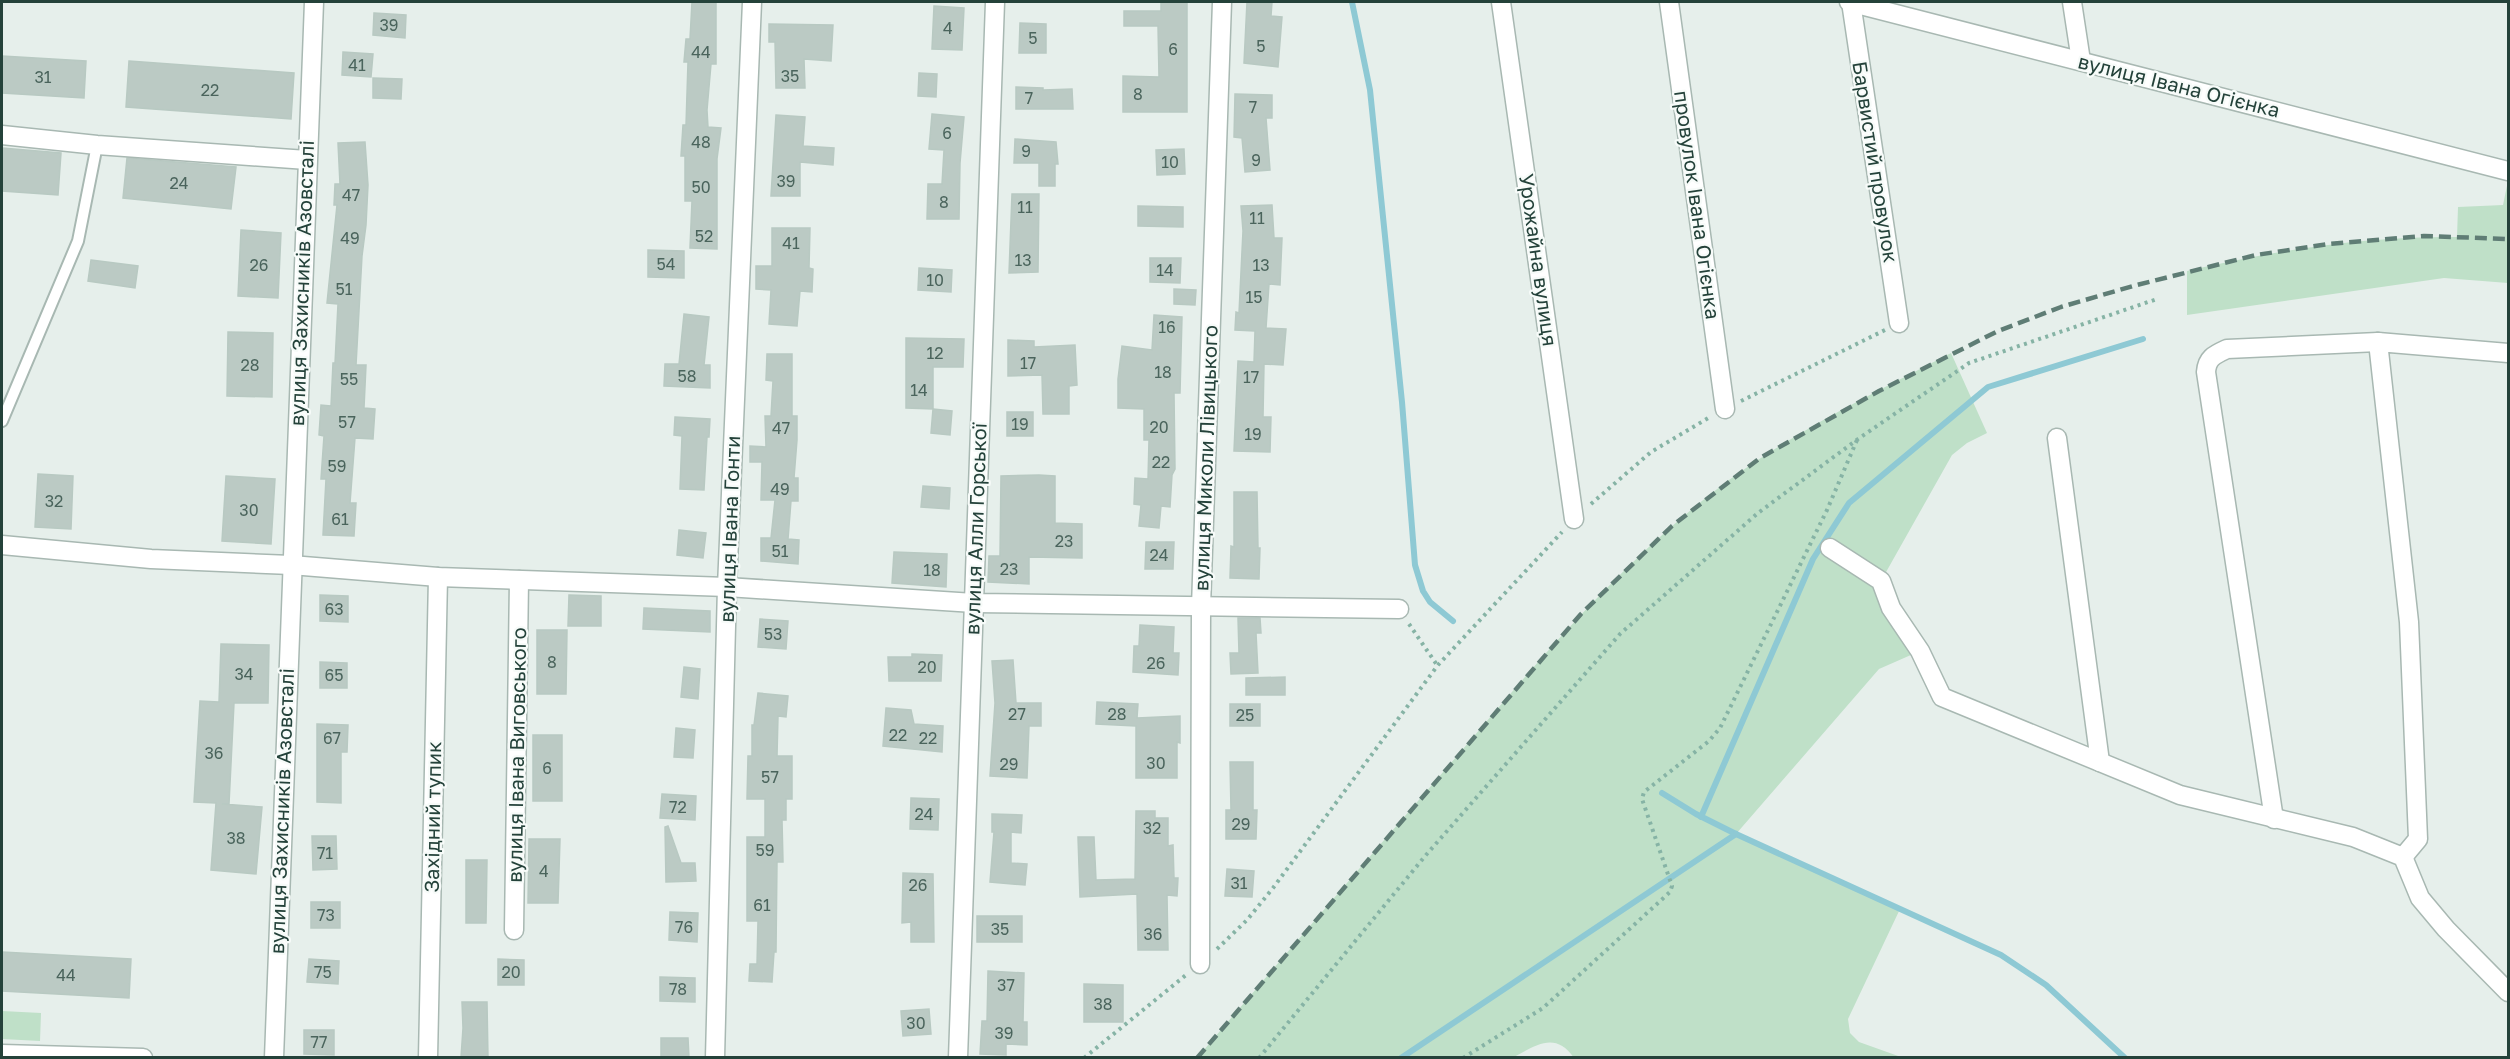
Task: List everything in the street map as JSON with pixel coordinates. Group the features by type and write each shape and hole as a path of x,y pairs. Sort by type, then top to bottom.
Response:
{"street":[{"name":"вулиця Захисників Азовсталі","path":"274,1058 314,2"},
{"name":"вулиця Івана Гонти","path":"715,1058 727,587 752,2"},
{"name":"вулиця Алли Горської","path":"958,1058 995,2"},
{"name":"вулиця Миколи Лівицького","path":"1200,964 1198,915 1201,607 1222,2"},
{"name":"Урожайна вулиця","path":"1501,2 1574,519"},
{"name":"провулок Івана Огієнка","path":"1670,2 1725,409"},
{"name":"вулиця Івана Огієнка","path":"1850,2 2508,171"},
{"name":"Барвистий провулок","path":"1850,2 1899,323"},
{"path":"2072,2 2081,61"},
{"path":"2,135 97,145 307,160"},
{"path":"2378,342 2409,622 2418,839 2403,857"},
{"path":"2274,819 2206,372 2207,363 2211,357 2227,349 2378,342 2508,353"},
{"path":"2058,438 2100,762"},
{"path":"2,545 151,559 291,565 438,577 727,587 974,603 1399,609"},
{"path":"1830,548 1881,581 1891,608 1920,651 1942,696 2180,795 2353,837 2403,857 2420,898 2446,930 2508,992"},
{"name":"Західний тупик","path":"428,1058 438,577"},
{"name":"вулиця Івана Виговського","path":"514,930 519,580"},
{"path":"2,1054 142,1058"}],"lane":[{"path":"2,421 78,241 97,145"}],"path":[{"path":"1259,1058 1426,855 1620,634 1758,513 1858,439 1969,363 2157,299"},
{"path":"1084,1058 1200,964 1226,941 1261,904 1438,665 1574,519 1651,452 1725,409 1899,323"},
{"path":"1463,1058 1543,1008 1670,892 1672,886 1642,799 1644,792 1709,741 1720,728 1827,510 1858,439"},
{"path":"1399,609 1438,665"}],"green space":[{"path":"2508,181 2508,283 2444,278 2187,315 2187,271 2321,246 2388,239 2457,237 2458,207 2503,205"},
{"path":"1951,353 1987,433 1967,443 1952,455 1881,581 1920,651 1879,669 1736,834 1900,909 1848,1019 1850,1033 1859,1042 1901,1057 1574,1058 1560,1044 1544,1043 1512,1058 1197,1058 1520,682 1585,610 1654,542 1691,510 1755,462 1837,412"},
{"path":"2,1011 41,1013 40,1041 2,1039"}],"building":[{"path":"692,2 716,2 716,64 711,64 707,110 708,127 721,128 717,159 717,249 690,248 692,201 685,201 685,156 681,156 683,125 686,125 688,62 684,62 686,39 690,39"},
{"path":"1161,2 1187,2 1187,112 1123,112 1123,76 1159,77 1158,26 1124,26 1124,11 1161,11"},
{"path":"1247,2 1272,2 1271,16 1282,17 1278,67 1244,63"},
{"path":"934,6 964,8 962,50 932,49"},
{"path":"374,13 406,15 405,38 373,35"},
{"path":"1020,23 1046,24 1046,53 1019,53"},
{"path":"769,24 833,25 831,61 804,59 805,88 776,88 775,42 769,42"},
{"path":"343,52 373,54 371,77 342,75"},
{"path":"2,56 86,61 84,98 2,93"},
{"path":"129,61 294,73 291,119 126,107"},
{"path":"919,73 937,74 936,97 918,96"},
{"path":"373,78 402,79 401,99 373,98"},
{"path":"1016,87 1043,88 1043,90 1072,89 1073,109 1016,109"},
{"path":"1235,94 1272,95 1272,118 1266,118 1270,170 1245,172 1242,138 1234,137"},
{"path":"932,114 964,117 959,219 927,219 928,184 942,184 944,150 929,149"},
{"path":"776,115 805,117 803,146 834,148 833,165 800,162 800,196 771,196"},
{"path":"1015,139 1056,142 1058,164 1055,164 1055,186 1039,186 1039,163 1014,163"},
{"path":"365,142 368,185 356,365 366,365 364,408 375,409 373,439 355,438 350,503 356,503 354,536 323,535 326,479 321,479 324,436 319,435 321,405 331,406 333,363 335,363 338,304 327,303 337,205 334,205 335,184 340,184 338,143"},
{"path":"2,148 61,153 58,195 2,191"},
{"path":"1184,149 1185,174 1157,175 1156,150"},
{"path":"127,158 236,167 231,209 123,198"},
{"path":"1012,194 1039,194 1038,272 1009,273"},
{"path":"1272,205 1274,238 1282,238 1280,285 1269,284 1266,328 1286,329 1283,365 1264,364 1263,417 1271,417 1270,452 1234,451 1238,361 1254,362 1255,331 1235,330 1236,312 1239,313 1243,231 1241,206"},
{"path":"1138,206 1183,207 1183,227 1138,226"},
{"path":"772,228 810,228 809,268 813,269 812,292 800,291 797,326 769,324 771,290 756,289 756,266 772,266"},
{"path":"241,230 281,233 278,298 238,296"},
{"path":"648,250 684,251 684,278 648,277"},
{"path":"1150,258 1181,258 1180,283 1150,282"},
{"path":"91,260 138,266 135,288 88,281"},
{"path":"919,268 952,270 951,292 918,290"},
{"path":"1174,289 1196,290 1195,305 1174,304"},
{"path":"684,314 709,317 704,365 710,365 710,388 664,386 665,364 679,364"},
{"path":"1154,315 1182,317 1180,393 1174,393 1175,469 1172,475 1170,507 1161,506 1159,528 1139,526 1141,505 1134,504 1135,478 1148,479 1149,440 1144,440 1144,409 1118,408 1118,379 1122,346 1152,350"},
{"path":"228,332 273,333 272,397 227,396"},
{"path":"906,338 964,339 963,367 933,367 933,409 906,408"},
{"path":"1008,340 1034,341 1034,347 1075,345 1077,385 1069,386 1069,414 1043,414 1042,375 1008,376"},
{"path":"767,354 792,354 792,416 797,416 794,478 798,478 798,501 791,501 788,539 799,540 798,564 761,561 761,538 771,538 775,500 761,500 762,462 750,462 750,446 766,447 765,416 771,416 773,381 766,380"},
{"path":"933,409 952,411 950,435 931,433"},
{"path":"1007,412 1033,412 1033,436 1007,436"},
{"path":"675,417 710,419 704,490 680,489 682,436 674,435"},
{"path":"38,474 73,476 71,529 35,527"},
{"path":"226,476 275,479 271,544 222,541"},
{"path":"1001,476 1055,476 1055,523 1082,524 1082,558 1029,557 1029,584 988,582 989,556 1000,556"},
{"path":"923,486 950,488 949,509 921,507"},
{"path":"1234,492 1257,492 1259,579 1230,578 1231,546 1234,547"},
{"path":"679,530 706,533 703,558 677,555"},
{"path":"1146,542 1174,542 1173,569 1145,569"},
{"path":"894,552 947,554 946,587 892,583"},
{"path":"320,595 348,596 348,622 320,621"},
{"path":"569,595 601,596 601,626 568,626"},
{"path":"644,608 710,611 710,632 643,629"},
{"path":"1238,618 1260,618 1261,633 1256,633 1258,673 1231,674 1230,653 1239,653"},
{"path":"760,619 788,621 786,649 758,647"},
{"path":"1140,625 1174,627 1173,653 1179,653 1178,675 1133,672 1134,646 1139,646"},
{"path":"537,630 567,630 566,694 537,694"},
{"path":"221,644 269,645 268,703 234,703 229,804 222,804 262,807 256,874 211,870 216,803 194,802 200,701 219,702"},
{"path":"912,654 942,655 941,681 889,681 888,657 912,657"},
{"path":"1013,660 1016,703 1041,703 1041,726 1029,726 1027,778 990,776 995,703 992,661"},
{"path":"320,662 347,663 347,688 320,688"},
{"path":"684,667 700,669 698,699 681,697"},
{"path":"1285,677 1285,695 1246,695 1246,678"},
{"path":"758,693 788,696 786,717 778,716 777,756 792,756 792,799 786,799 786,820 782,820 783,862 777,862 776,952 774,952 772,982 749,981 750,964 757,964 758,921 747,921 747,837 765,837 765,799 747,799 748,756 752,756 752,725 754,725"},
{"path":"1097,702 1138,704 1137,718 1180,716 1177,778 1136,778 1136,726 1096,724"},
{"path":"1230,704 1260,704 1260,726 1230,726"},
{"path":"886,708 911,710 914,724 943,726 942,752 883,746"},
{"path":"317,724 348,725 347,752 341,752 341,803 317,802"},
{"path":"676,728 695,730 693,758 674,757"},
{"path":"533,735 562,735 562,801 533,801"},
{"path":"1230,762 1253,762 1253,810 1257,810 1256,839 1226,839 1226,810 1231,810"},
{"path":"662,794 696,796 695,820 660,818"},
{"path":"911,798 939,799 938,830 910,829"},
{"path":"1136,811 1155,811 1155,818 1168,818 1168,846 1173,845 1174,878 1178,878 1177,896 1167,895 1168,950 1138,950 1137,894 1080,897 1078,837 1094,837 1096,880 1135,879"},
{"path":"992,814 1022,815 1021,833 1011,832 1011,863 1027,864 1025,885 990,882 994,832 992,832"},
{"path":"668,826 681,863 695,863 696,881 666,882 665,827"},
{"path":"312,836 336,836 337,869 313,870"},
{"path":"529,839 560,839 558,903 528,903"},
{"path":"466,860 487,860 486,923 466,923"},
{"path":"1227,869 1254,871 1252,897 1225,896"},
{"path":"903,873 933,874 934,942 911,942 911,922 902,923"},
{"path":"311,902 340,902 340,928 311,928"},
{"path":"670,912 698,913 697,942 669,940"},
{"path":"977,916 1022,916 1022,942 977,942"},
{"path":"2,952 131,959 129,998 2,991"},
{"path":"309,959 339,961 338,984 307,982"},
{"path":"498,959 524,960 524,985 498,985"},
{"path":"988,971 1024,973 1023,1022 1027,1022 1027,1045 1006,1044 1006,1055 980,1054 982,1021 987,1021"},
{"path":"660,977 695,978 695,1002 660,1001"},
{"path":"1084,984 1123,985 1123,1022 1084,1022"},
{"path":"462,1002 487,1002 488,1058 461,1058"},
{"path":"929,1009 931,1034 903,1036 901,1011"},
{"path":"304,1030 334,1030 334,1055 304,1054"},
{"path":"661,1038 688,1038 689,1058 661,1058"}],"waterway":[{"path":"1352,2 1370,90 1402,402 1415,565 1423,591 1430,602 1453,621"},
{"path":"1701,817 1813,559 1849,503 1988,387 2143,339"},
{"path":"1662,793 1696,814 1736,834 2001,955 2046,985 2125,1058"},
{"path":"1401,1058 1736,834"}],"railway":[{"path":"1197,1058 1581,614 1672,526 1760,458 1879,391 1998,331 2061,307 2256,255 2329,244 2424,236 2508,239"}]}
